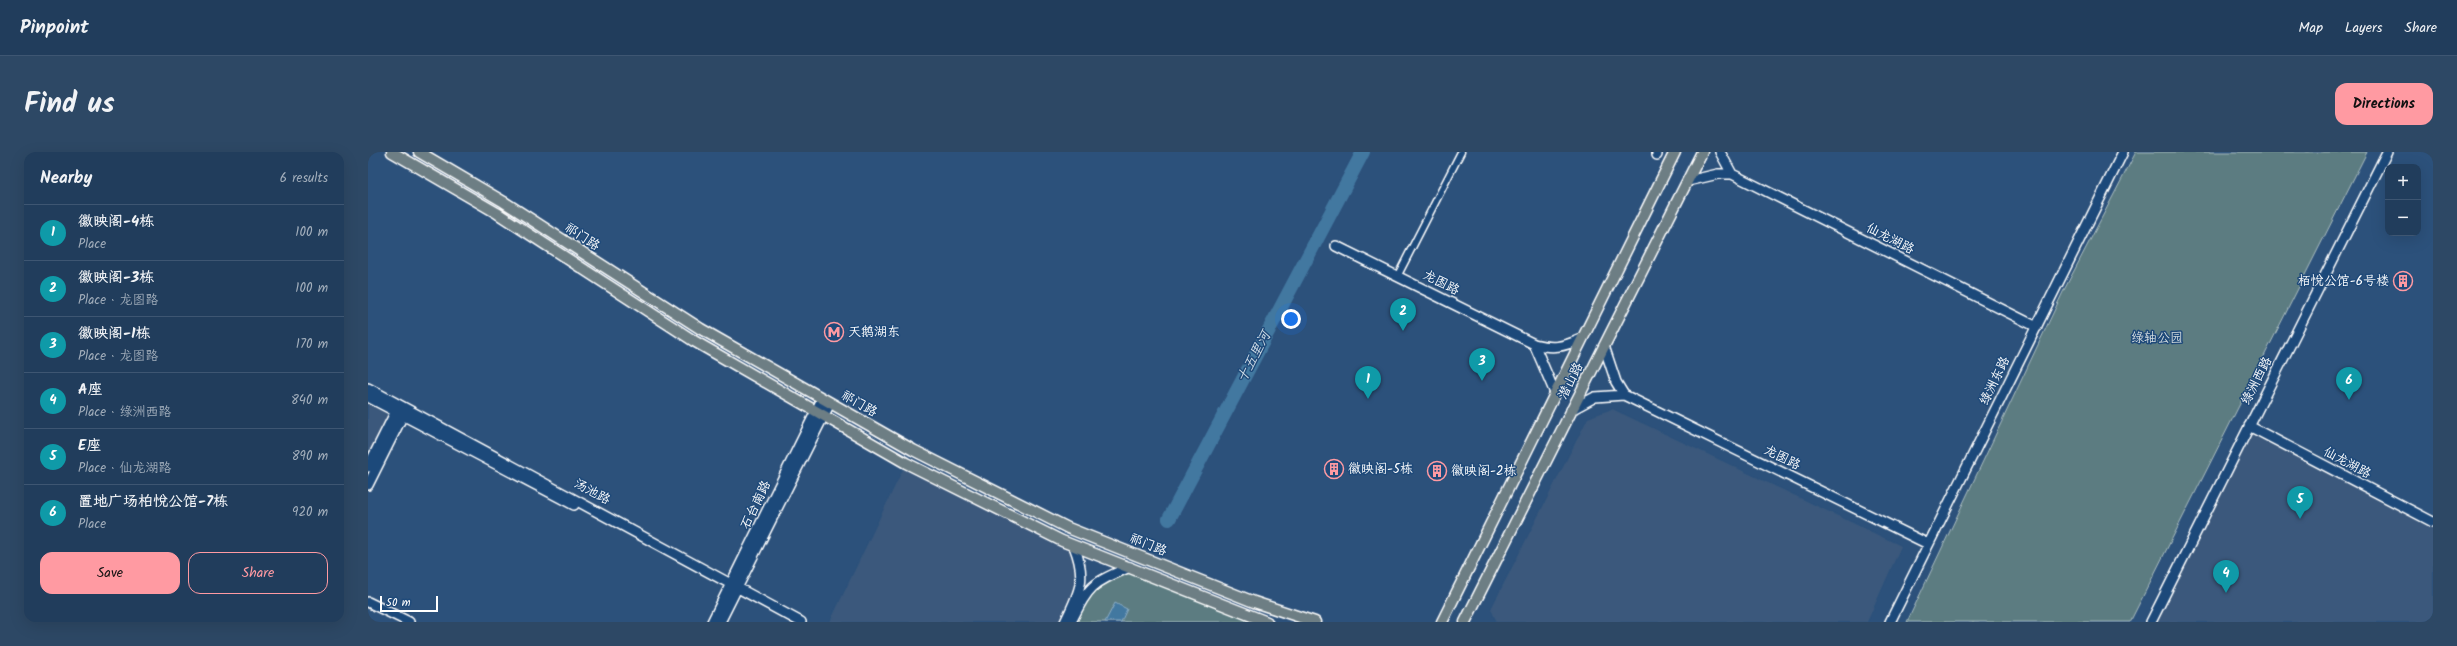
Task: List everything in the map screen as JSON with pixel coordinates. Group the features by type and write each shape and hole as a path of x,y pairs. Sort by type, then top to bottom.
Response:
{"main road":[{"name":"祁门路","path":"392,152 497,213 694,341 906,463 1074,546 1267,622"},
{"name":"祁门路","path":"419,152 504,202 701,329 913,450 1068,528 1254,602 1315,622"},
{"name":"潜山路","path":"1442,622 1675,152"},
{"name":"潜山路","path":"1465,622 1702,152"}],"street":[{"path":"1398,275 1461,152"},
{"path":"1688,181 1718,174 1732,174 1720,152"},
{"name":"绿洲东路","path":"1890,622 2123,152"},
{"name":"绿洲西路","path":"2151,622 2386,152"},
{"name":"仙龙湖路","path":"1732,174 2037,327"},
{"name":"龙图路","path":"1336,246 1398,275 1534,344 1556,348 1581,339"},
{"path":"1534,344 1555,392"},
{"path":"1571,410 1595,397 1624,394 1616,382 1604,346"},
{"name":"汤池路","path":"368,388 401,410 801,622"},
{"name":"龙图路","path":"1624,394 1928,544"},
{"name":"汤池路","path":"368,397 401,410"},
{"name":"石台南路","path":"712,622 733,587 826,401"},
{"path":"368,467 401,410"},
{"path":"368,485 401,410"},
{"name":"仙龙湖路","path":"2249,426 2433,522"},
{"path":"1065,622 1081,587 1082,574 1074,546"},
{"path":"1072,622 1087,592 1094,585 1130,567"},
{"name":"石台南路","path":"720,622 733,587"},
{"name":"汤池路","path":"733,587 792,622"},
{"path":"368,602 409,622"}],"shaded area":[{"path":"368,397 396,412 368,467"},
{"path":"1612,409 1901,546 1867,622 1497,622 1491,609 1588,418"},
{"path":"2249,426 2433,522 2433,622 2151,622"},
{"path":"906,463 1074,546 1082,574 1065,622 830,622"},
{"path":"1115,603 1127,609 1121,622 1105,622"}],"green space":[{"name":"绿轴公园","path":"2136,152 2367,152 2130,622 1907,622 2063,292"},
{"path":"1130,567 1267,622 1071,622 1087,592"}],"waterway":[{"name":"十五里河","path":"1169,519 1363,152"}],"place":[{"name":"栢悦公馆-6号楼","path":"2403,281"},
{"name":"徽映阁-3栋","path":"1403,331"},
{"name":"天鹅湖东","path":"834,332"},
{"name":"徽映阁-1栋","path":"1482,381"},
{"name":"徽映阁-4栋","path":"1368,399"},
{"name":"置地广场柏悦公馆-7栋","path":"2349,400"},
{"name":"徽映阁-5栋","path":"1334,469"},
{"name":"徽映阁-2栋","path":"1437,471"},
{"name":"E座","path":"2300,519"},
{"name":"A座","path":"2226,593"}]}
